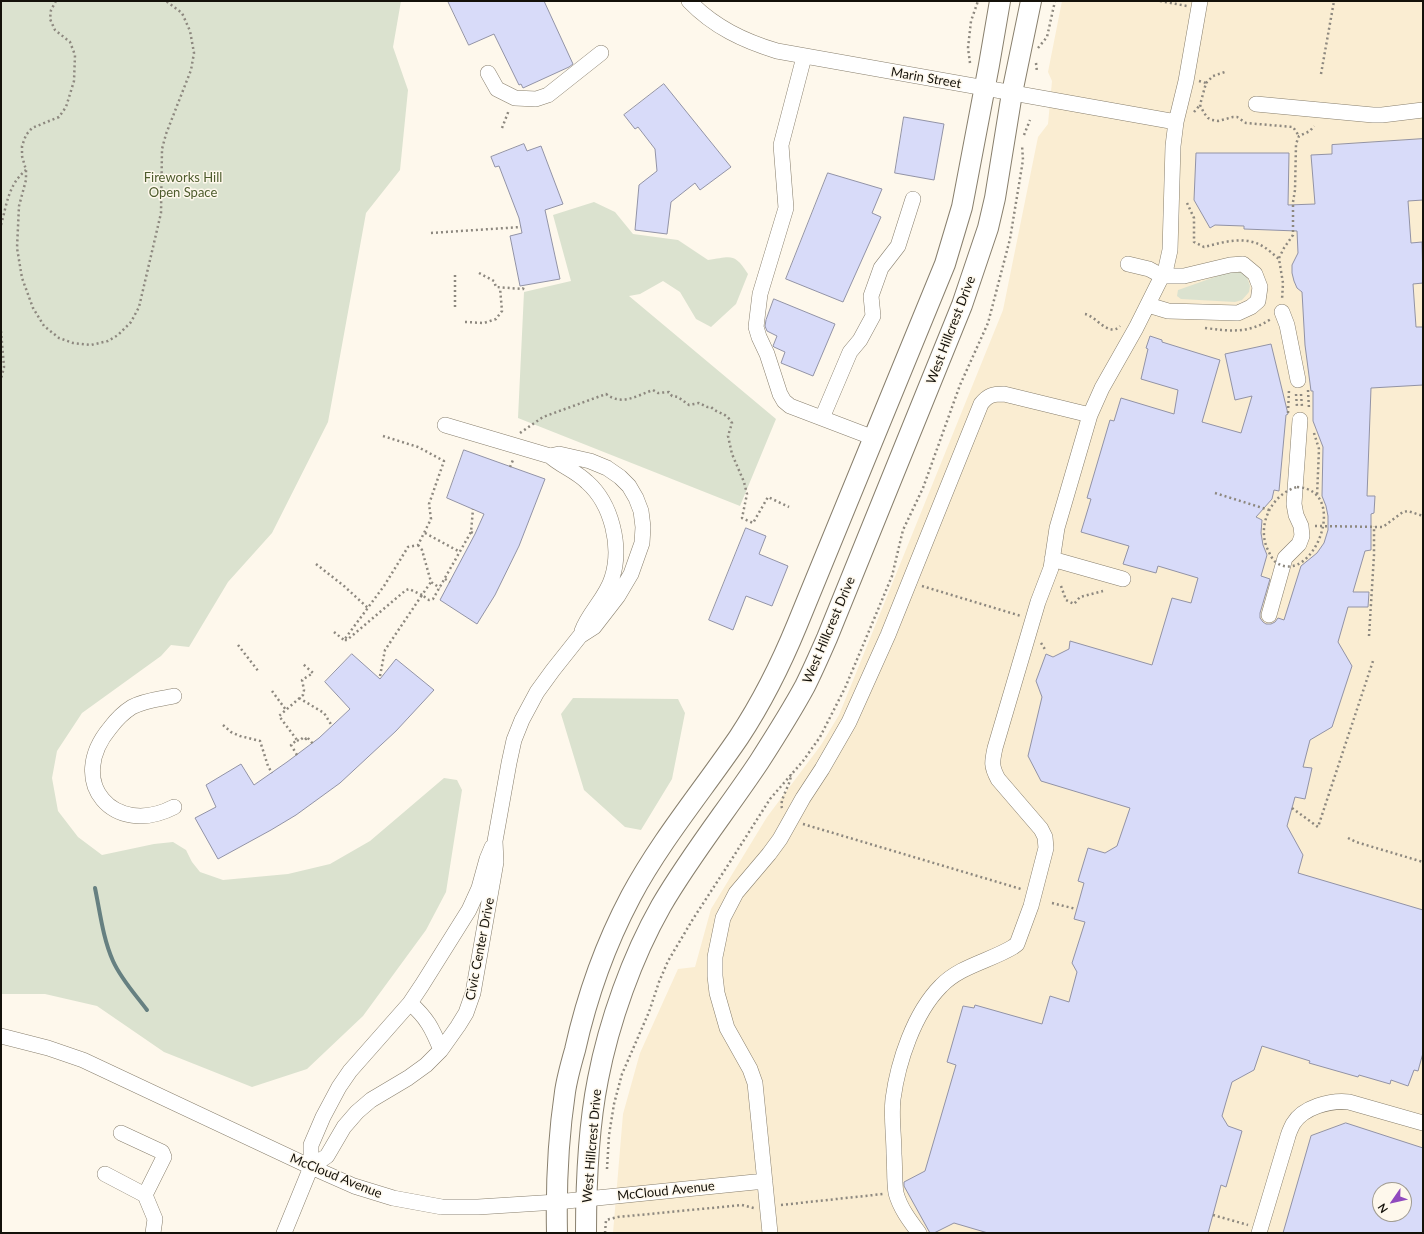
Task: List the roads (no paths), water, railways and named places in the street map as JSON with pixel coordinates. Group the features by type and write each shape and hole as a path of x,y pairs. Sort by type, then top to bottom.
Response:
{"main road":[{"path":"557,1233 557,1175 560,1127 565,1090 583,1014 598,968 632,896 655,857 739,737 764,697 798,625 945,264 962,207 1000,1"},
{"name":"West Hillcrest Drive","path":"586,1233 586,1199 590,1130 598,1079 614,1018 628,979 645,937 661,906 684,869 775,736 805,686 815,664 962,305 976,266 988,228 1012,93 1031,1"}],"street":[{"name":"Marin Street","path":"689,1 719,26 737,37 777,51 1176,122"},
{"path":"919,1233 904,1213 896,1193 893,1100 895,1088 905,1048 920,1014 930,999 952,976 1013,948 1017,944 1031,906 1046,848 1045,837 1041,829 998,779 993,770 992,762 1038,602 1050,568 1057,528 1090,415 1102,388 1148,305 1166,268 1170,250 1172,152 1176,122 1186,81 1194,4"},
{"path":"488,73 497,90 515,98 536,99 548,95 602,53"},
{"path":"804,57 781,145 786,208 760,294 756,327 767,354 780,394 784,401 790,406 874,438"},
{"path":"1256,104 1373,115 1423,110"},
{"path":"822,418 850,352 860,340 873,316 871,296 881,268 898,246 913,199"},
{"path":"1128,264 1148,269 1162,276 1184,276 1230,265 1243,264 1255,274 1260,287 1258,301 1251,307 1238,313 1168,311 1148,305"},
{"path":"1282,312 1287,325 1298,380"},
{"path":"770,1233 755,1083 750,1069 728,1028 716,982 715,957 724,918 736,893 780,840 803,798 822,769 849,722 888,635 981,404 986,397 993,394 1004,394 1090,415"},
{"path":"1269,615 1285,558 1299,544 1302,536 1301,526 1296,515 1294,504 1300,420"},
{"name":"Civic Center Drive","path":"311,1168 327,1156 344,1127 357,1112 372,1100 426,1065 441,1050 466,1013 473,993 496,862 495,841 514,740 522,720 537,692 580,636 585,623 604,596 612,578 615,564 616,540 611,518 601,498 588,483 573,470 557,462 550,456 445,424"},
{"name":"Civic Center Drive","path":"550,456 559,454 590,461 606,468 620,477 629,486 641,511 643,527 642,543 631,574 618,596 594,627 580,636"},
{"path":"1052,559 1123,579"},
{"path":"174,696 146,702 132,707 121,716 102,737 95,754 92,773 94,786 101,798 112,808 124,813 137,816 151,815 174,807"},
{"name":"Civic Center Drive","path":"311,1168 311,1145 323,1117 339,1087 350,1071 410,1002 448,944 469,910 495,841"},
{"path":"410,1002 419,1011 432,1029 441,1050"},
{"name":"McCloud Avenue","path":"1,1036 48,1048 82,1060 311,1168 354,1186 393,1198 442,1207 478,1207 557,1202 765,1181"},
{"path":"1254,1229 1288,1136 1294,1123 1303,1114 1325,1104 1344,1101 1423,1123"},
{"path":"121,1133 162,1152 164,1157 145,1195 154,1226"},
{"path":"284,1233 311,1168"},
{"path":"105,1174 145,1195"}],"waterway":[{"path":"95,888 104,935 113,961 124,980 147,1010"}],"park label":[{"name":"Fireworks Hill Open Space","path":"183,186"}]}
